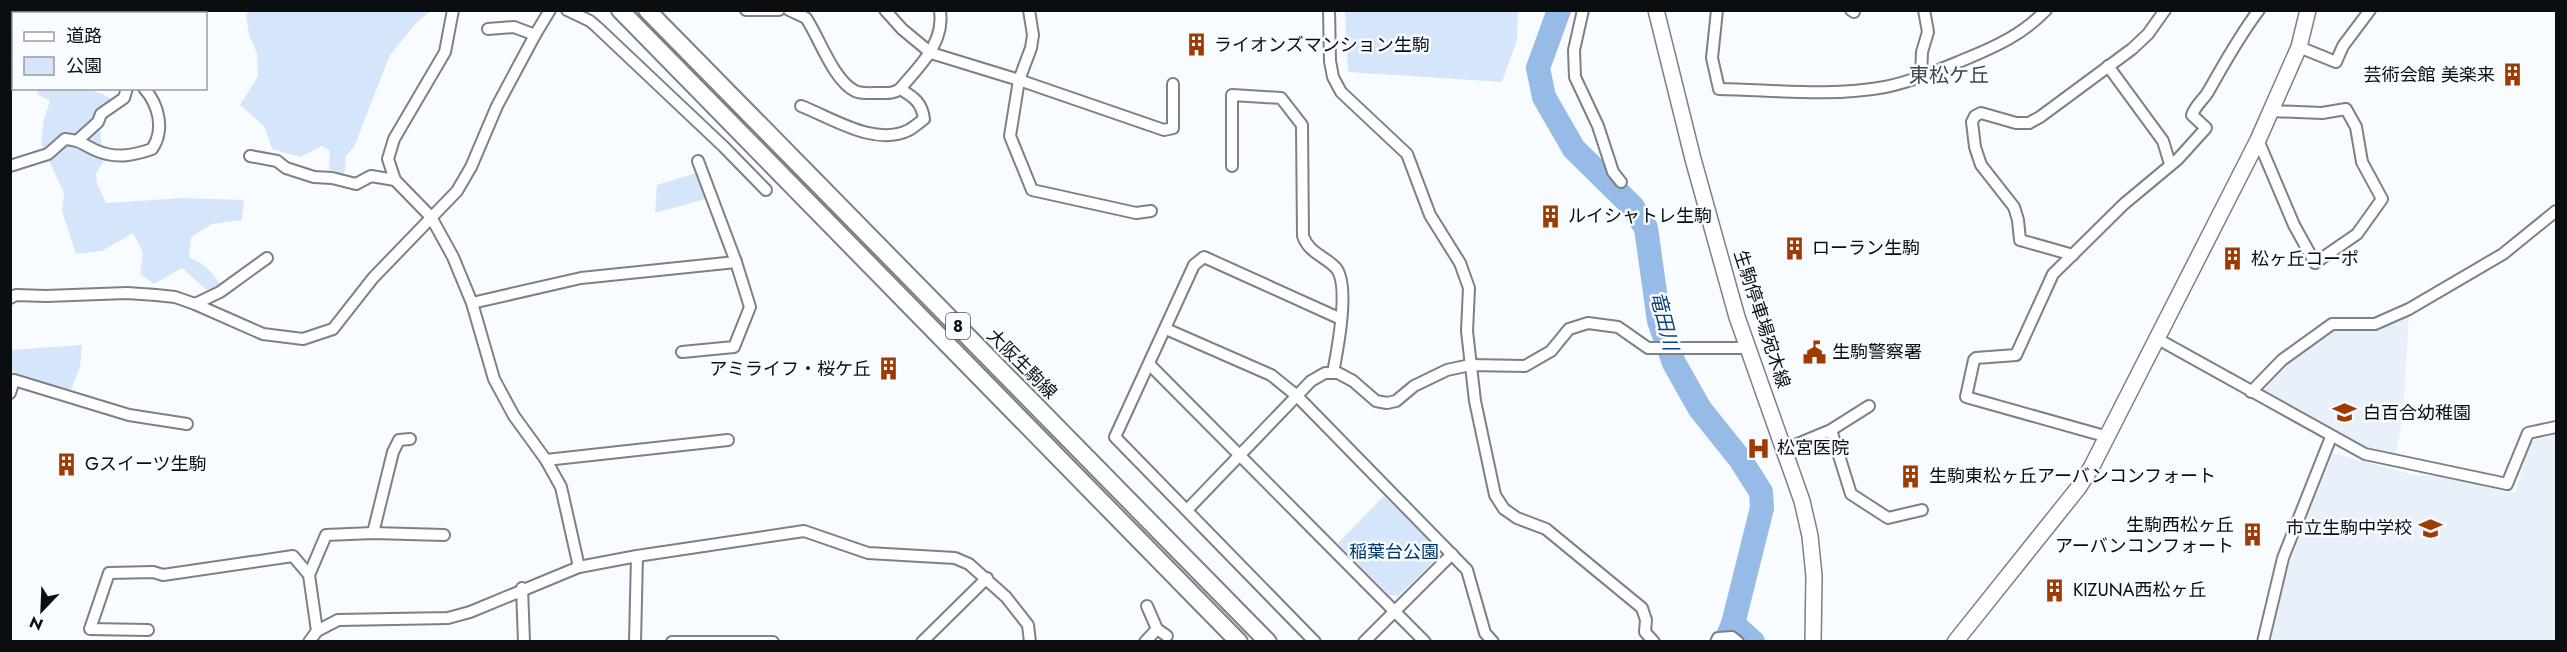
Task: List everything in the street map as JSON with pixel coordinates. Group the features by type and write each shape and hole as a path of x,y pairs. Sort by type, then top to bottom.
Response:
{"main road":[{"name":"8","path":"620,10 1239,642"},
{"name":"大阪生駒線","path":"647,10 1268,642"}],"street":[{"path":"453,10 445,52 394,139 388,159 395,180 431,217 453,257 472,303 494,379 514,416 546,460 561,487 579,567"},
{"path":"10,298 16,295 46,297 127,293 175,297 263,334 303,339 333,329 373,278 457,190 471,167 497,106 550,10"},
{"path":"567,10 597,27 766,190"},
{"path":"746,10 779,10"},
{"path":"789,10 806,18 825,56 856,92 894,93 931,53 942,23 940,10"},
{"path":"885,10 902,29 931,53 1019,80 1164,130 1173,128 1173,84"},
{"path":"1029,10 1032,41 1019,80 1010,136 1032,190 1136,213 1152,212"},
{"path":"1329,10 1330,61 1333,77 1341,92 1407,154 1430,215 1460,263 1468,288 1467,331 1470,365 1495,495 1504,508 1517,518 1546,529 1642,608 1646,620 1643,637 1654,642"},
{"path":"1583,10 1574,50 1575,77 1598,126 1613,171 1621,182"},
{"name":"生駒停車場宛木線","path":"1656,10 1693,159 1748,348 1802,501 1810,536 1814,576 1813,642"},
{"path":"1717,10 1712,58 1719,89 1840,91 1885,87 1921,77 2004,43 2034,23 2046,10"},
{"path":"1921,77 1922,52 1928,32 1924,10"},
{"path":"2073,255 2020,240 2019,220 2014,207 1981,165 1975,147 1972,122 1975,116 1981,114 2016,123 2029,123 2040,117 2148,34 2165,10"},
{"path":"2108,437 1965,395 1976,358 2016,355 2053,274 2178,159 2206,128 2192,115 2194,110 2207,94 2243,31 2259,10"},
{"path":"1955,642 2079,487 2108,437 2258,140 2299,47 2308,10"},
{"path":"2299,47 2336,62 2343,46 2370,10"},
{"path":"488,29 514,27 535,35"},
{"path":"2108,66 2163,141 2170,164"},
{"path":"801,106 867,133 882,136 897,134 909,130 924,119 923,107 913,96 900,89"},
{"path":"78,140 98,122 101,114 124,98 126,90"},
{"path":"10,166 48,154 64,139 78,140 110,155 130,156 152,149 157,142 158,110 145,90"},
{"path":"1232,166 1232,95 1281,98 1302,125 1303,236 1307,247 1337,269 1341,288 1341,320 1333,373"},
{"path":"2258,140 2294,225 2315,263 2356,234 2382,199 2362,162 2356,127 2346,109 2322,113 2270,111"},
{"path":"250,156 277,161 286,168 314,177 332,178 356,184 371,176 395,180"},
{"path":"682,352 734,347 750,306 698,161"},
{"path":"2251,392 2282,360 2332,324 2375,324 2409,309 2503,254 2556,211"},
{"path":"1315,642 1115,437 1194,265 1204,257 1341,320"},
{"path":"195,304 220,292 267,258"},
{"path":"472,303 581,278 736,262"},
{"path":"1187,510 1318,376 1333,373 1345,375 1376,400 1387,403 1396,401 1414,386 1436,374 1470,365 1525,366 1551,351 1569,329 1588,323 1618,327 1648,348 1748,348"},
{"path":"1166,329 1271,375 1297,396 1467,570 1485,633 1494,642"},
{"path":"2156,338 2365,454 2507,484 2528,433 2556,427"},
{"path":"1149,364 1425,642"},
{"path":"10,393 14,380 129,415 187,424"},
{"path":"1783,450 1831,430 1869,406"},
{"path":"1831,430 1851,494 1888,518 1922,510"},
{"path":"2263,642 2283,558 2331,437"},
{"path":"373,533 393,452 399,440 410,439"},
{"path":"546,460 728,440"},
{"path":"309,642 317,631 338,620 448,618 470,612 522,588 579,567 804,531 868,553 955,558 969,564 987,578 1028,625 1030,642"},
{"path":"317,631 309,575 326,535 373,533 444,535"},
{"path":"1364,642 1452,554"},
{"path":"148,630 90,629 109,573 153,572 163,575 293,556 309,575"},
{"path":"635,642 637,556"},
{"path":"922,642 987,578"},
{"path":"522,588 524,642"},
{"path":"1147,606 1157,629 1167,636"},
{"path":"1145,642 1157,629"},
{"path":"1716,642 1718,638 1732,637 1738,642"},
{"path":"672,642 773,642"}],"shaded area":[{"path":"2409,313 2404,401 2407,403 2395,455 2377,453 2316,425 2261,392 2280,366 2332,328"},
{"name":"市立生駒中学校","path":"2556,434 2555,641 2268,642 2267,637 2289,564 2333,453 2417,476 2440,476 2515,493 2531,441"}],"green space":[{"path":"250,11 431,11 418,21 390,55 354,147 346,156 345,171 342,175 329,169 330,151 322,146 300,157 272,149 264,126 240,105 258,76 257,53 249,35 246,14"},
{"path":"1345,11 1518,11 1517,40 1502,82 1348,72"},
{"path":"38,90 89,90 117,103 100,124 103,162 96,173 97,183 106,203 185,198 244,200 242,220 212,224 191,237 189,257 208,269 221,287 207,290 182,268 154,284 140,274 143,253 133,233 102,251 76,254 62,211 64,193 41,143 44,119 50,101 37,94"},
{"path":"696,173 706,199 655,213 657,185"},
{"path":"82,345 80,367 71,390 11,373 11,350"},
{"name":"稲葉台公園","path":"1384,496 1438,548 1437,558 1398,596 1389,595 1338,543"}],"waterway":[{"name":"竜田川","path":"1559,10 1538,68 1544,97 1574,149 1632,206 1646,228 1659,321 1674,363 1700,409 1740,459 1761,492 1762,508 1733,624 1725,642"},
{"path":"1733,624 1753,642"}],"place":[{"name":"ライオンズマンション生駒","path":"1196,45"},
{"name":"芸術会館 美楽来","path":"2513,75"},
{"name":"ルイシャトレ生駒","path":"1550,216"},
{"name":"ローラン生駒","path":"1794,248"},
{"name":"松ヶ丘コーポ","path":"2233,259"},
{"name":"生駒警察署","path":"1814,352"},
{"name":"アミライフ・桜ケ丘","path":"889,369"},
{"name":"白百合幼稚園","path":"2345,413"},
{"name":"松宮医院","path":"1759,448"},
{"name":"Gスイーツ生駒","path":"67,464"},
{"name":"生駒東松ヶ丘アーバンコンフォート","path":"1911,476"},
{"name":"市立生駒中学校","path":"2430,528"},
{"name":"生駒西松ヶ丘 アーバンコンフォート","path":"2252,535"},
{"name":"KIZUNA西松ヶ丘","path":"2055,590"}],"district":[{"name":"東松ケ丘","path":"1949,75"}]}
